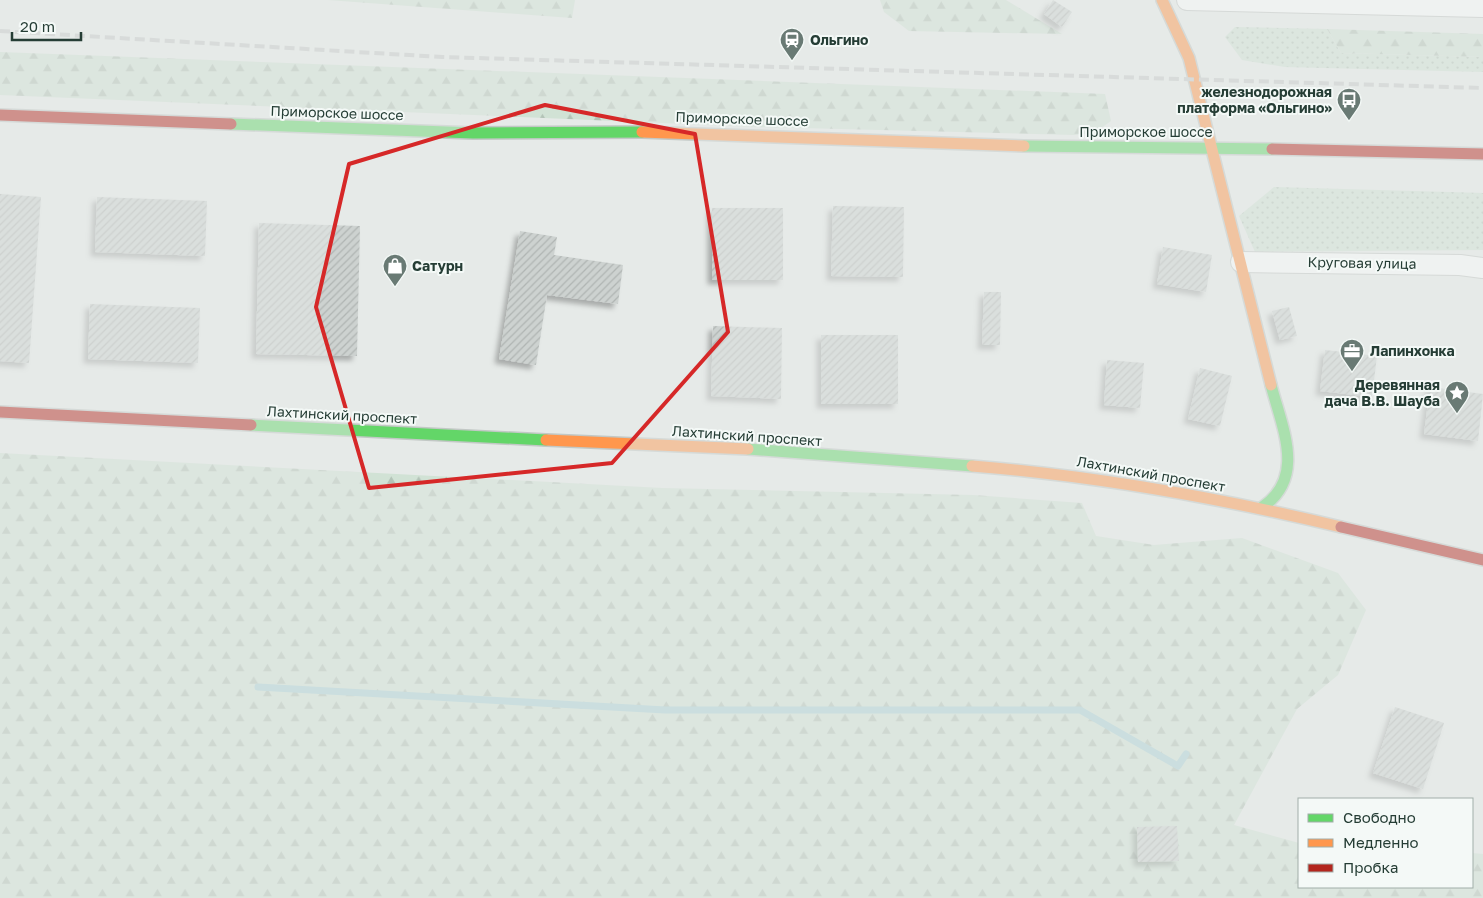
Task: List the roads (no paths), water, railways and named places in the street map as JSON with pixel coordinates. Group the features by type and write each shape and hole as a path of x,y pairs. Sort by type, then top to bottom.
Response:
{"main road":[{"path":"1162,0 1189,58 1289,458 1287,480 1278,498 1261,508"},
{"name":"Приморское шоссе","path":"0,115 464,132 666,132 1087,148 1212,147 1483,154"},
{"name":"Лахтинский проспект","path":"0,412 614,444 702,446 1038,471 1261,508 1483,560"}],"street":[{"path":"1187,0 1483,7"},
{"name":"Круговая улица","path":"1241,262 1460,265 1483,268"}],"waterway":[{"path":"258,687 665,710 1080,710 1178,766 1186,754"}],"railway":[{"path":"0,31 442,57 1483,88"}],"place":[{"name":"Ольгино","path":"792,61"},
{"name":"железнодорожная платформа «Ольгино»","path":"1349,121"},
{"name":"Сатурн","path":"395,287"},
{"name":"Лапинхонка","path":"1352,372"},
{"name":"Деревянная дача В.В. Шауба","path":"1457,414"}]}
